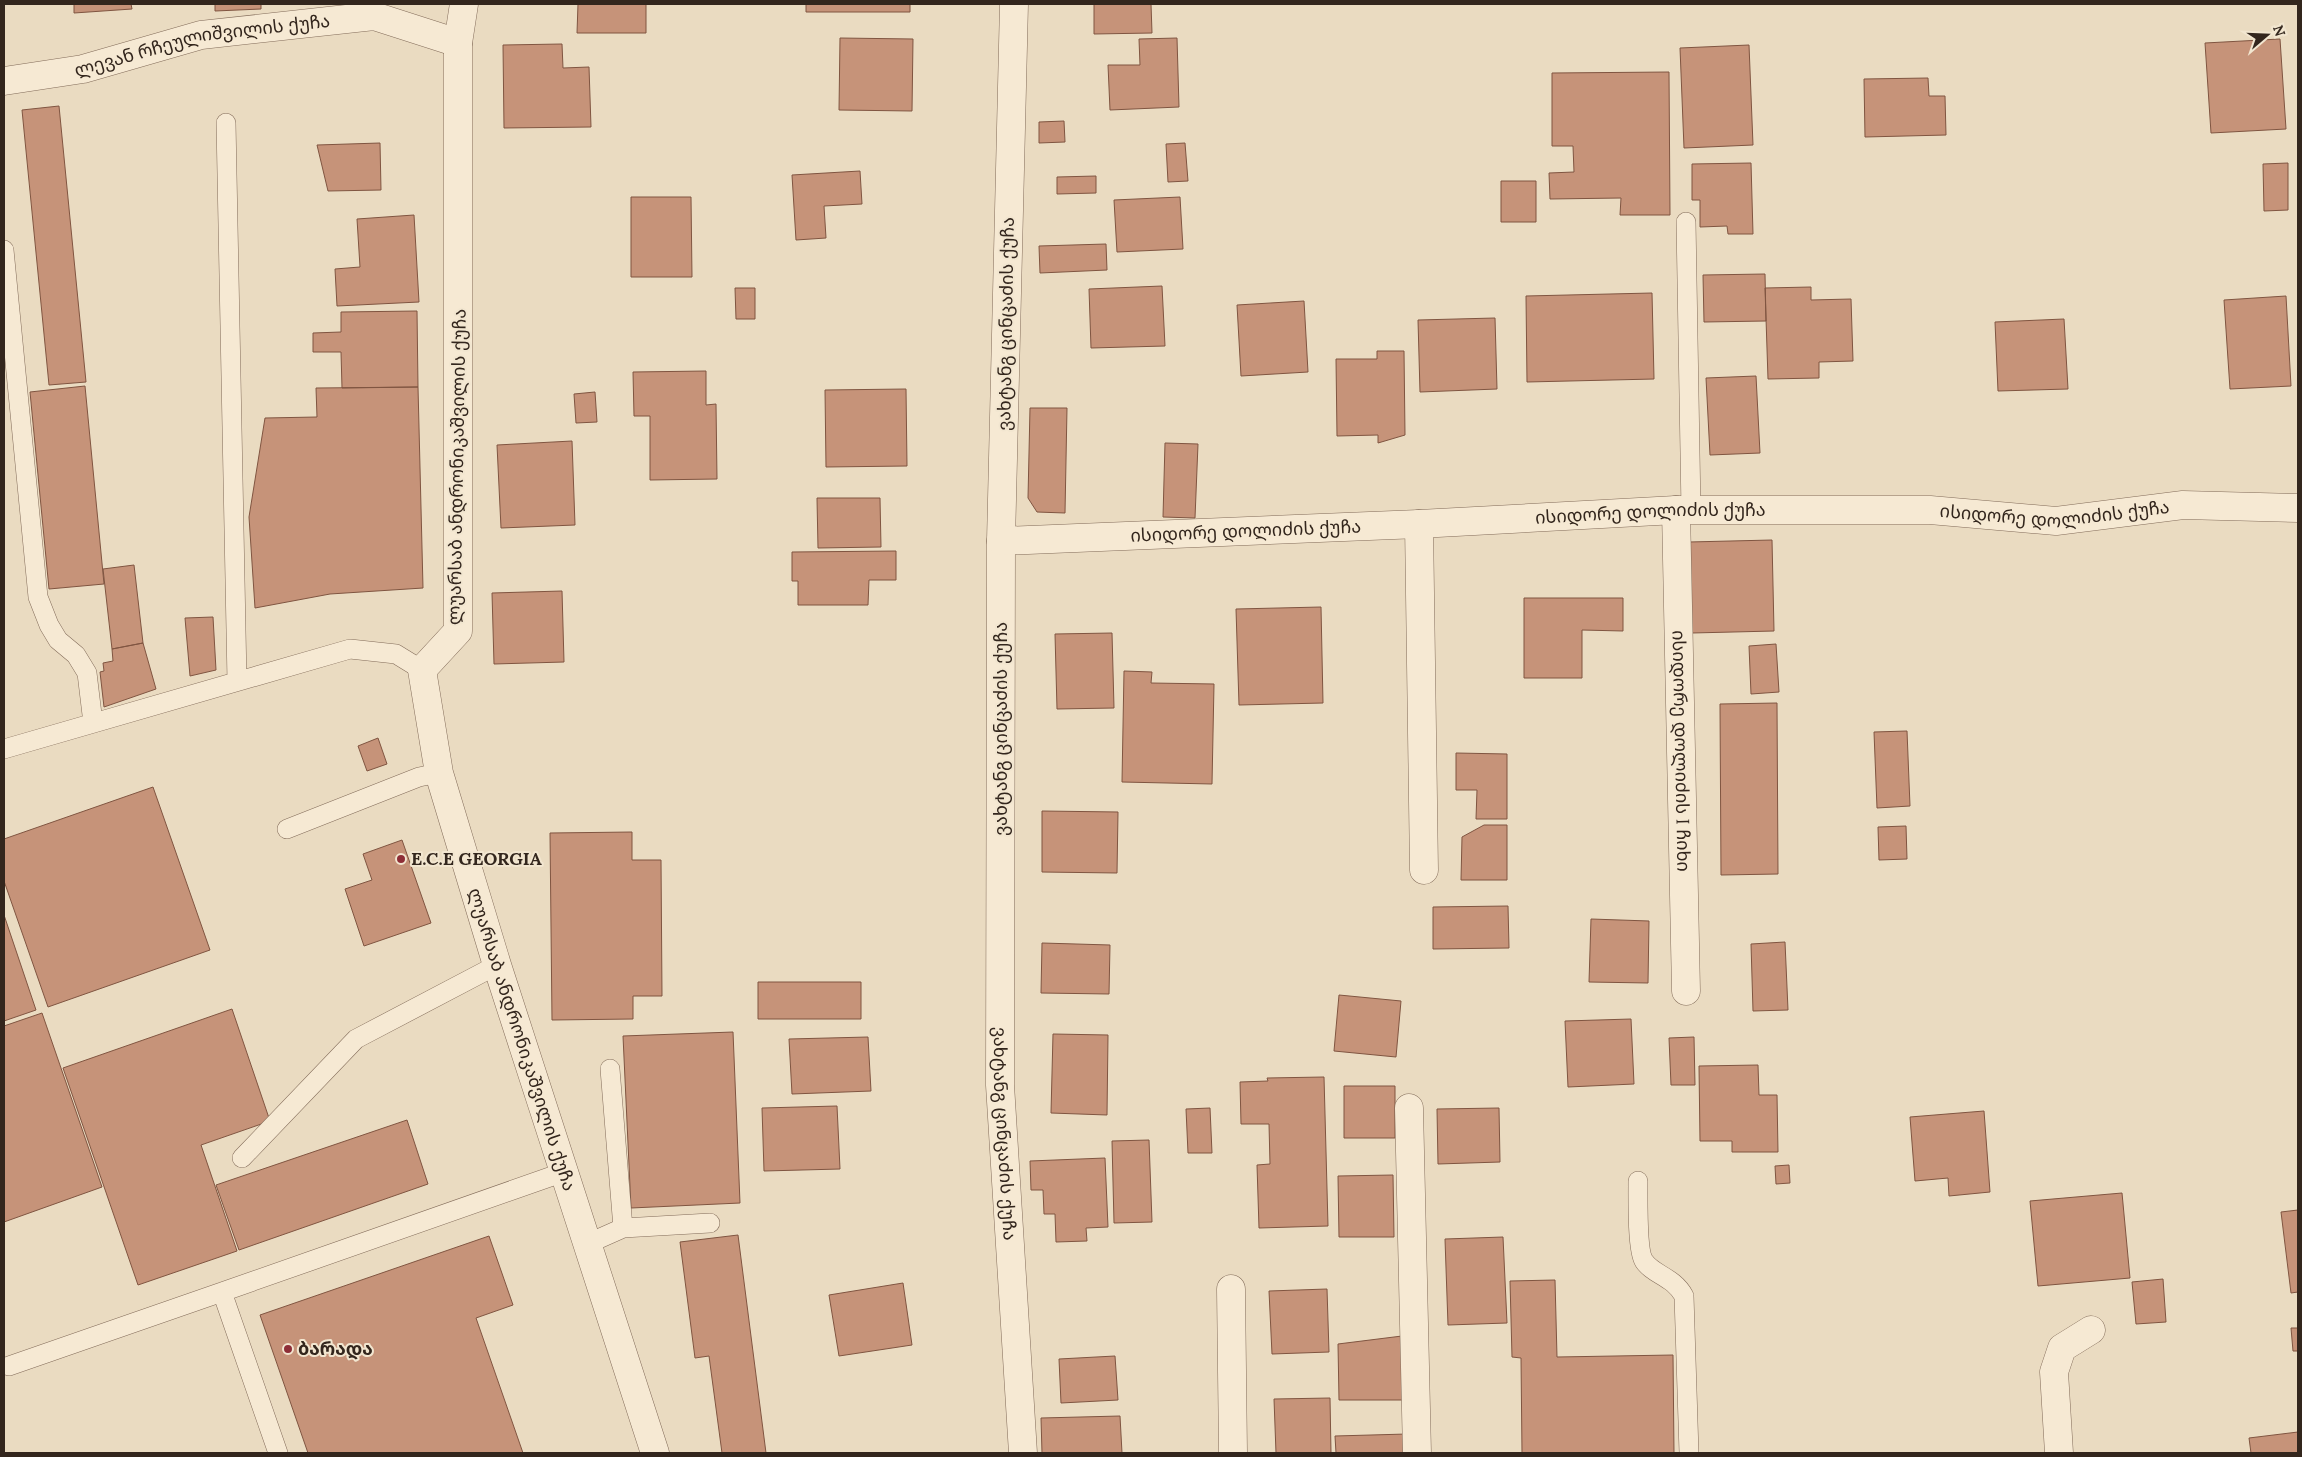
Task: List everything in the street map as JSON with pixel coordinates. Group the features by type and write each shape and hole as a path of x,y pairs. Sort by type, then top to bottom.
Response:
{"street":[{"name":"ლუარსაბ ანდრონიკაშვილის ქუჩა","path":"464,4 458,43 458,631 422,670 439,773 497,965 655,1453"},
{"name":"ვახტანგ ცინცაძის ქუჩა","path":"1014,4 1001,541 1000,1085 1023,1453"},
{"name":"ლევან რჩეულიშვილის ქუჩა","path":"4,81 82,69 200,34 374,16 458,43"},
{"name":"ისიდორე დოლიძის ქუჩა","path":"1001,541 1419,524 1684,510 1930,510 2056,521 2184,505 2298,508"},
{"name":"ისიდორე დოლიძის I ჩიხი","path":"1684,510 1686,991"},
{"path":"1419,524 1424,870"},
{"path":"1409,1108 1417,1453"},
{"path":"1231,1289 1233,1453"},
{"path":"2059,1453 2054,1372 2062,1348 2090,1330"}],"lane":[{"path":"226,123 237,682"},
{"path":"1684,510 1686,222"},
{"path":"4,250 38,597 58,640 76,655 87,673 94,723"},
{"path":"4,749 350,649 396,654 422,670"},
{"path":"286,829 420,777 439,773"},
{"path":"242,1158 356,1039 497,965"},
{"path":"610,1069 622,1228"},
{"path":"9,1366 564,1172"},
{"path":"1638,1181 1640,1249 1644,1262 1678,1285 1684,1296 1689,1453"},
{"path":"587,1244 622,1228 710,1223"},
{"path":"222,1292 278,1453"}],"building":[{"path":"74,4 131,4 132,9 74,13"},
{"path":"215,4 261,4 261,9 215,11"},
{"path":"578,4 646,4 646,33 577,33"},
{"path":"806,4 910,4 910,12 806,12"},
{"path":"1094,4 1151,4 1152,33 1094,34"},
{"path":"840,38 913,39 912,111 839,110"},
{"path":"1177,38 1179,107 1110,110 1108,65 1140,65 1139,39"},
{"path":"2280,39 2286,129 2211,133 2205,43"},
{"path":"562,44 563,68 589,67 591,127 504,128 503,45"},
{"path":"1749,45 1753,145 1684,148 1680,48"},
{"path":"1669,72 1670,215 1620,215 1621,198 1550,199 1549,173 1574,172 1573,146 1552,146 1552,73"},
{"path":"1928,78 1929,96 1945,96 1946,135 1865,137 1864,79"},
{"path":"59,106 86,382 49,385 22,110"},
{"path":"1064,121 1065,142 1039,143 1039,122"},
{"path":"380,143 381,190 328,191 317,145"},
{"path":"1185,143 1188,181 1168,182 1166,144"},
{"path":"1751,163 1753,234 1728,234 1727,226 1700,227 1700,200 1692,200 1692,164"},
{"path":"2288,163 2288,210 2264,211 2263,164"},
{"path":"860,171 862,204 824,206 826,238 796,240 792,175"},
{"path":"1096,176 1096,193 1057,194 1057,177"},
{"path":"1501,181 1536,181 1536,222 1501,222"},
{"path":"631,197 691,197 692,277 631,277"},
{"path":"1180,197 1183,249 1117,252 1114,200"},
{"path":"414,215 419,302 337,306 335,269 360,267 357,219"},
{"path":"1106,244 1107,270 1040,273 1039,246"},
{"path":"1765,274 1766,321 1704,322 1703,275"},
{"path":"1162,286 1165,346 1091,348 1089,289"},
{"path":"1811,287 1811,300 1851,299 1853,361 1819,362 1819,378 1768,379 1765,288"},
{"path":"735,288 755,288 755,319 736,319"},
{"path":"1652,293 1654,379 1527,382 1526,296"},
{"path":"2286,296 2291,386 2230,389 2224,300"},
{"path":"1304,301 1308,372 1241,376 1237,305"},
{"path":"417,311 418,387 342,388 341,352 313,352 313,333 341,332 341,312"},
{"path":"1495,318 1497,389 1420,392 1418,320"},
{"path":"2064,319 2068,389 1998,391 1995,322"},
{"path":"1377,351 1404,351 1405,435 1378,443 1378,435 1337,436 1336,359 1377,359"},
{"path":"706,371 706,405 716,404 717,479 650,480 650,416 634,416 633,372"},
{"path":"1756,376 1760,453 1710,455 1706,378"},
{"path":"85,386 104,584 49,589 30,392"},
{"path":"418,387 423,588 330,594 255,608 249,517 265,418 317,417 316,388"},
{"path":"906,389 907,466 826,467 825,390"},
{"path":"595,392 597,422 576,423 574,394"},
{"path":"1030,408 1067,408 1065,513 1037,512 1028,498"},
{"path":"572,441 575,525 501,528 497,445"},
{"path":"1165,443 1198,444 1195,518 1163,517"},
{"path":"817,498 880,498 881,547 818,548"},
{"path":"1772,540 1774,631 1692,633 1689,542"},
{"path":"896,551 896,580 869,580 868,605 798,605 798,581 792,581 792,552"},
{"path":"134,565 143,643 112,649 103,569"},
{"path":"562,591 564,662 494,664 492,593"},
{"path":"1524,598 1623,598 1623,631 1582,630 1582,678 1524,678"},
{"path":"1321,607 1323,703 1239,705 1236,609"},
{"path":"213,617 216,670 190,676 185,618"},
{"path":"1112,633 1114,708 1057,709 1055,634"},
{"path":"143,643 156,689 104,707 100,672 104,671 103,663 113,661 112,649"},
{"path":"1776,644 1779,692 1751,694 1749,646"},
{"path":"1124,671 1152,672 1151,683 1214,684 1212,784 1122,782"},
{"path":"1777,703 1778,874 1721,875 1720,704"},
{"path":"1907,731 1910,806 1877,808 1874,732"},
{"path":"378,738 387,764 367,771 358,746"},
{"path":"1456,753 1507,754 1507,819 1476,819 1477,790 1456,790"},
{"path":"153,787 210,950 48,1007 4,881 4,839"},
{"path":"1042,811 1118,812 1117,873 1042,872"},
{"path":"1484,825 1507,825 1507,880 1461,880 1462,837"},
{"path":"1906,826 1907,859 1879,860 1878,827"},
{"path":"632,832 632,860 661,860 662,996 633,996 633,1019 552,1020 550,833"},
{"path":"402,840 431,923 364,946 345,889 372,880 363,854"},
{"path":"1508,906 1509,948 1433,949 1433,907"},
{"path":"4,915 36,1010 4,1021"},
{"path":"1591,919 1649,921 1648,983 1589,982"},
{"path":"1785,942 1788,1010 1753,1011 1751,944"},
{"path":"1042,943 1110,945 1109,994 1041,993"},
{"path":"758,982 861,982 861,1019 758,1019"},
{"path":"1339,995 1401,1001 1396,1057 1334,1051"},
{"path":"232,1009 270,1121 201,1145 237,1251 138,1285 63,1068"},
{"path":"42,1013 102,1187 4,1222 4,1026"},
{"path":"1631,1019 1634,1084 1568,1087 1565,1021"},
{"path":"733,1032 740,1203 631,1208 623,1036"},
{"path":"1053,1034 1108,1035 1107,1115 1051,1113"},
{"path":"868,1037 871,1091 792,1094 789,1039"},
{"path":"1694,1037 1695,1085 1671,1085 1669,1038"},
{"path":"1758,1065 1759,1095 1777,1095 1778,1152 1732,1152 1732,1141 1700,1141 1699,1066"},
{"path":"1324,1077 1328,1226 1259,1228 1257,1165 1270,1164 1269,1124 1241,1124 1240,1082 1268,1081 1267,1078"},
{"path":"1344,1086 1395,1086 1395,1138 1344,1138"},
{"path":"837,1106 840,1169 764,1171 762,1108"},
{"path":"1210,1108 1212,1153 1188,1153 1186,1109"},
{"path":"1499,1108 1500,1162 1438,1164 1437,1109"},
{"path":"1984,1111 1990,1192 1949,1196 1948,1178 1915,1181 1910,1117"},
{"path":"407,1120 428,1184 239,1250 216,1185"},
{"path":"1149,1140 1152,1222 1114,1223 1112,1141"},
{"path":"1105,1158 1108,1227 1086,1228 1087,1241 1056,1242 1055,1214 1044,1214 1043,1190 1031,1190 1030,1161"},
{"path":"1789,1165 1790,1183 1776,1184 1775,1166"},
{"path":"1393,1175 1394,1237 1339,1237 1338,1176"},
{"path":"2122,1193 2130,1278 2038,1286 2030,1201"},
{"path":"2298,1210 2298,1292 2291,1293 2281,1212"},
{"path":"738,1235 766,1453 722,1453 709,1356 695,1358 680,1242"},
{"path":"489,1236 513,1305 476,1318 523,1453 308,1453 260,1315"},
{"path":"1503,1237 1507,1323 1448,1325 1445,1239"},
{"path":"2163,1279 2166,1322 2136,1324 2132,1282"},
{"path":"1555,1280 1557,1357 1673,1355 1674,1453 1522,1453 1521,1358 1512,1357 1510,1281"},
{"path":"903,1283 912,1345 839,1356 829,1295"},
{"path":"1327,1289 1329,1352 1272,1354 1269,1291"},
{"path":"2291,1328 2298,1328 2298,1351 2293,1351"},
{"path":"1402,1336 1403,1400 1339,1400 1338,1344"},
{"path":"1115,1356 1118,1400 1061,1403 1059,1359"},
{"path":"1330,1398 1331,1453 1276,1453 1274,1399"},
{"path":"1120,1416 1122,1453 1042,1453 1041,1418"},
{"path":"2298,1432 2298,1453 2251,1453 2249,1438"},
{"path":"1407,1434 1407,1453 1336,1453 1335,1436"}],"place":[{"name":"E.C.E GEORGIA","path":"401,859"},
{"name":"ბარადა","path":"288,1349"}]}
